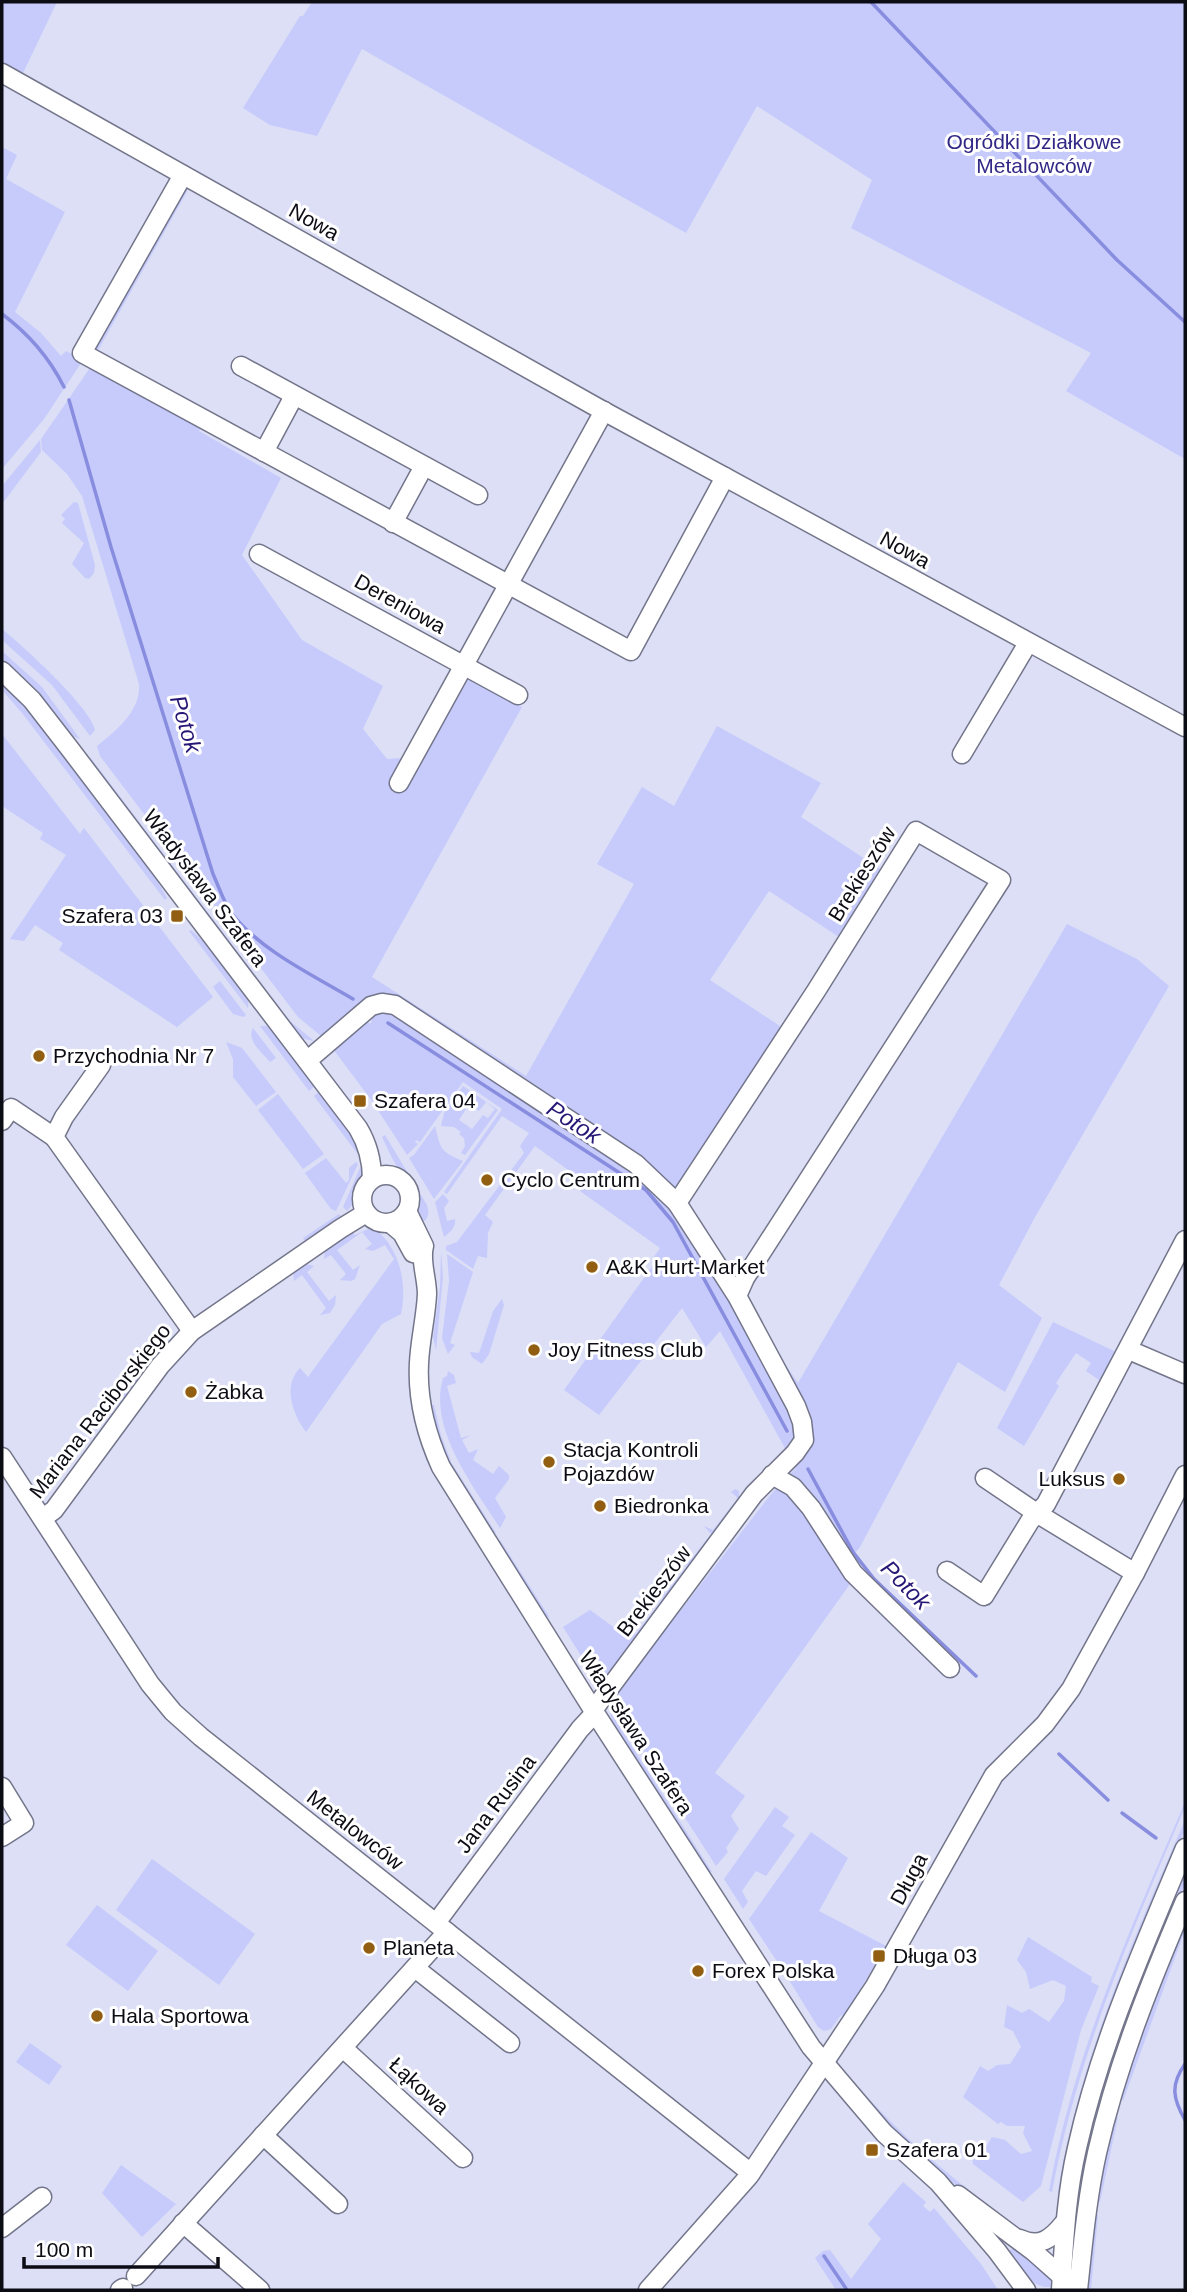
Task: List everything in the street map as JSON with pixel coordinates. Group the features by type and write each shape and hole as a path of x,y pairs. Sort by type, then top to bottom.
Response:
{"street":[{"name":"Nowa","path":"2,73 604,411 1185,727"},
{"path":"183,175 82,353 631,651 725,477"},
{"path":"242,366 478,495"},
{"path":"264,452 295,396"},
{"path":"399,783 604,411"},
{"path":"393,523 424,466"},
{"name":"Dereniowa","path":"260,554 518,695"},
{"path":"962,754 1028,643"},
{"name":"Władysława Szafera","path":"2,671 39,709 308,1060 365,1139 373,1144 393,1175"},
{"name":"Brekieszów","path":"594,1711 748,1503 804,1440 803,1422 796,1406 737,1296 744,1278 1001,880 915,831 809,1002 677,1203"},
{"path":"308,1060 372,1006 382,1003 395,1005 636,1164 677,1203 737,1296"},
{"path":"54,1137 64,1117 101,1065"},
{"path":"2,1121 11,1108 54,1137 192,1332"},
{"name":"Władysława Szafera","path":"365,1139 372,1179"},
{"path":"378,1175 393,1175 409,1190 407,1211 397,1221 376,1222 362,1207 362,1191 378,1175"},
{"name":"Władysława Szafera","path":"407,1211 424,1246 422,1255 426,1295 419,1365 425,1425 431,1444 453,1487 594,1711 824,2064 884,2133 938,2182 1023,2284 1035,2290"},
{"name":"Mariana Raciborskiego","path":"43,1518 54,1510 160,1366 192,1332 340,1228 366,1213"},
{"path":"390,1223 402,1233 413,1253 422,1255"},
{"path":"947,1571 984,1596 1030,1521 1046,1504 1067,1467 1185,1240"},
{"path":"1129,1350 1185,1374"},
{"name":"Metalowców","path":"2,1457 150,1684 173,1712 751,2173"},
{"path":"775,1472 793,1487 811,1508 853,1573 950,1668"},
{"name":"Długa","path":"648,2290 751,2173 824,2064 892,1958 977,1801 994,1775 1045,1724 1071,1689 1185,1475"},
{"path":"985,1478 1135,1573"},
{"name":"Jana Rusina","path":"442,1928 594,1711"},
{"path":"2,1787 24,1823 2,1837"},
{"path":"1069,2287 1064,2223 1076,2150 1090,2094 1128,1984 1185,1848"},
{"path":"1069,2287 1097,2153 1117,2074 1146,1992 1185,1901"},
{"path":"127,2285 415,1968 442,1928"},
{"path":"415,1968 509,2043"},
{"name":"Łąkowa","path":"343,2048 463,2158"},
{"path":"263,2136 338,2204"},
{"name":"Władysława Szafera","path":"938,2182 1011,2234 1069,2287"},
{"path":"2,2228 42,2197"},
{"path":"183,2223 260,2290"},
{"name":"Władysława Szafera","path":"1011,2234 1036,2244 1047,2241 1064,2223"}],"green space":[{"path":"2,2 57,2 23,73 2,62"},
{"name":"Ogródki Działkowe Metalowców","path":"312,2 1185,2 1185,459 1066,391 1091,353 851,228 872,180 757,106 686,233 362,49 317,136 270,125 243,108 300,16 303,16"},
{"path":"2,147 17,155 6,179 65,212 15,312 41,333 61,356 66,351 83,360 44,419 2,469"},
{"path":"187,187 189,188 96,354 94,352"},
{"path":"92,365 202,424 199,431 281,478 242,555 302,640 383,686 363,729 387,759 401,758 414,766 469,678 522,707 372,977 526,1076 634,884 597,864 642,787 674,806 717,726 821,783 801,817 885,872 842,939 769,891 710,980 783,1028 682,1190 686,1211 729,1284 798,1383 1067,924 1137,959 1169,986 1035,1217 999,1285 1042,1318 1005,1392 958,1362 860,1547 840,1570 850,1584 715,1773 745,1796 731,1816 739,1829 726,1848 728,1852 716,1866 610,1701 772,1493 796,1468 720,1331 706,1347 682,1308 599,1415 564,1390 656,1261 653,1258 660,1248 580,1191 584,1186 576,1181 578,1177 535,1146 485,1215 493,1222 488,1233 487,1258 478,1256 473,1269 446,1250 446,1246 457,1242 524,1153 520,1146 529,1133 502,1116 447,1194 444,1192 502,1109 463,1082 420,1142 416,1140 418,1144 407,1155 372,1101 333,1049 366,1020 370,1024 372,1021 357,1008 326,1040 298,1017 100,756 97,746 132,712 139,694 139,684 82,496 67,474 42,450 41,439"},
{"path":"40,440 41,452 2,504 2,486"},
{"path":"74,502 78,503 95,565 94,573 89,579 72,564 84,543 62,523 65,519 61,515"},
{"path":"2,629 82,707 95,730 90,736 52,685 2,640"},
{"path":"2,651 42,687 80,739 72,736 41,696 2,660"},
{"path":"2,680 19,697 145,860 167,898 165,900 2,690"},
{"path":"2,734 80,834 84,828 213,997 177,1027 59,950 63,943 35,925 24,941 10,939 66,855 40,839 43,833 2,806"},
{"path":"90,757 290,1021 314,1041 304,1039 296,1033"},
{"path":"191,930 236,978 248,999 248,1008 189,931"},
{"path":"220,981 246,1015 244,1017 233,1014 213,987"},
{"path":"260,1026 267,1026 275,1031 316,1085 309,1091"},
{"path":"253,1028 276,1058 270,1062 253,1042"},
{"path":"226,1042 242,1048 276,1092 256,1106 233,1077 233,1059"},
{"path":"463,1086 498,1110 465,1155 461,1153 465,1146 464,1138 459,1134 461,1132 454,1127 441,1126 444,1113","holes":["465,1098 479,1111 486,1102 495,1109 488,1118 483,1115 472,1129 459,1120 466,1109 460,1105"]},
{"path":"320,1091 347,1126 365,1160 365,1173 347,1211 343,1207 363,1161 314,1096"},
{"path":"278,1094 324,1154 303,1169 258,1110"},
{"path":"435,1126 442,1148 449,1155 463,1161 434,1199 409,1158"},
{"path":"385,1135 427,1205 427,1217 418,1226 414,1188 395,1163 382,1137"},
{"path":"326,1158 346,1183 349,1180 349,1168 356,1162 358,1164 336,1211 331,1209 305,1173"},
{"path":"443,1194 449,1201 444,1208 447,1221 455,1219 454,1227 444,1237 435,1202"},
{"path":"339,1214 341,1216 307,1244 303,1238"},
{"path":"368,1229 380,1233 397,1260 403,1282 401,1314 382,1324 306,1432 291,1400 295,1375 300,1368 308,1377 394,1259 385,1245 373,1251 365,1249 372,1244 362,1232 337,1250 353,1270 360,1265 355,1279 351,1281 340,1280 346,1274 331,1255 324,1259 325,1253 330,1246 352,1232 355,1235"},
{"path":"441,1252 443,1277 436,1350 433,1337 440,1287"},
{"path":"447,1254 473,1272 450,1343 455,1345 448,1354 442,1338 449,1281"},
{"path":"302,1263 314,1266 307,1272 329,1301 336,1295 335,1305 330,1313 320,1315 326,1308 302,1275 294,1281 293,1271"},
{"path":"502,1299 504,1305 489,1354 482,1364 472,1357 470,1352 479,1353 493,1311"},
{"path":"1053,1322 1114,1351 1116,1356 1102,1382 1086,1371 1091,1363 1076,1353 1056,1383 1059,1386 1024,1446 997,1428"},
{"path":"448,1371 454,1375 456,1383 447,1386 461,1438 471,1435 462,1440 469,1453 478,1449 473,1460 493,1474 499,1466 509,1475 495,1498 506,1517 500,1528 456,1457 448,1437 440,1397 443,1378"},
{"path":"141,1374 117,1407 114,1408 107,1402"},
{"path":"432,1405 451,1462 496,1533 490,1532 454,1471 440,1439"},
{"path":"735,1489 739,1491 739,1509 609,1678 597,1681 563,1627 590,1610 623,1634 628,1629 636,1634 663,1598 656,1591 665,1594 687,1566 680,1559 689,1562 711,1534 704,1526 713,1530 738,1498 731,1492"},
{"path":"500,1540 550,1618 541,1613 499,1545"},
{"path":"609,1710 712,1872 707,1872 613,1723"},
{"path":"1185,1802 1091,2044 1063,2142 1052,2192 1049,2191 1073,2089 1089,2040 1124,1945"},
{"path":"775,1807 789,1817 782,1826 795,1835 766,1876 756,1871 742,1891 748,1902 743,1909 724,1879"},
{"path":"1185,1820 1185,1830 1137,1941 1061,2196 1058,2191 1067,2143 1094,2048 1146,1910"},
{"path":"811,1832 848,1858 819,1911 886,1946 844,2017 841,2015 831,2029 824,2031 818,2027 789,1980 792,1978 787,1970 784,1972 749,1919"},
{"path":"152,1859 255,1934 219,1985 116,1910"},
{"path":"1185,1866 1185,1884 1172,1913 1082,2199 1074,2198 1114,2043"},
{"path":"97,1905 158,1951 128,1991 66,1945"},
{"path":"1185,1930 1123,2101 1120,2094 1145,2018 1181,1931"},
{"path":"1028,1937 1092,1977 1091,1982 1099,1986 1081,2030 1041,2186 1023,2202 973,2164 972,2155 962,2153 963,2150 980,2145 986,2147 992,2137 1005,2140 1021,2154 1032,2151 1023,2133 1025,2126 1007,2126 1001,2122 998,2124 963,2097 980,2066 988,2071 997,2065 1010,2064 1021,2047 1013,2031 1004,2027 1007,2005 1022,2013 1029,2009 1049,2022 1064,2001 1066,1986 1053,1980 1030,1989 1026,1972 1017,1960"},
{"path":"30,2043 62,2066 49,2085 16,2062"},
{"path":"847,2077 908,2138 967,2189 1010,2221 1008,2224 937,2171 884,2121"},
{"path":"1118,2117 1100,2202 1096,2201 1111,2124"},
{"path":"121,2165 176,2204 142,2237 102,2193"},
{"path":"903,2182 926,2202 923,2206 930,2212 934,2208 981,2264 998,2290 836,2290 815,2258 823,2251 830,2250 851,2279 881,2239 868,2224"},
{"path":"1093,2214 1098,2215 1091,2290 1086,2290"},
{"path":"1016,2245 1055,2275 1053,2286 1046,2287 1033,2282 1016,2264 1008,2252"}],"waterway":[{"path":"871,2 1117,260 1185,322"},
{"name":"Potok","path":"2,314 38,347 64,387"},
{"name":"Potok","path":"69,400 111,547 213,874 224,900 232,914 258,940 353,999"},
{"name":"Potok","path":"388,1023 646,1190 673,1222 787,1431"},
{"name":"Potok","path":"808,1469 853,1552 874,1579 976,1676"},
{"name":"Potok","path":"1059,1754 1108,1800"},
{"name":"Potok","path":"1122,1813 1156,1838"},
{"name":"Potok","path":"1185,2064 1175,2085 1176,2099 1185,2120"},
{"path":"824,2256 847,2290"}],"place":[{"name":"Szafera 03","path":"177,916"},
{"name":"Przychodnia Nr 7","path":"39,1056"},
{"name":"Szafera 04","path":"360,1101"},
{"name":"Cyclo Centrum","path":"487,1180"},
{"name":"A&K Hurt-Market","path":"592,1267"},
{"name":"Joy Fitness Club","path":"534,1350"},
{"name":"Żabka","path":"191,1392"},
{"name":"Stacja Kontroli Pojazdów","path":"549,1462"},
{"name":"Luksus","path":"1119,1479"},
{"name":"Biedronka","path":"600,1506"},
{"name":"Planeta","path":"369,1948"},
{"name":"Długa 03","path":"879,1956"},
{"name":"Forex Polska","path":"698,1971"},
{"name":"Hala Sportowa","path":"97,2016"},
{"name":"Szafera 01","path":"872,2150"}]}
